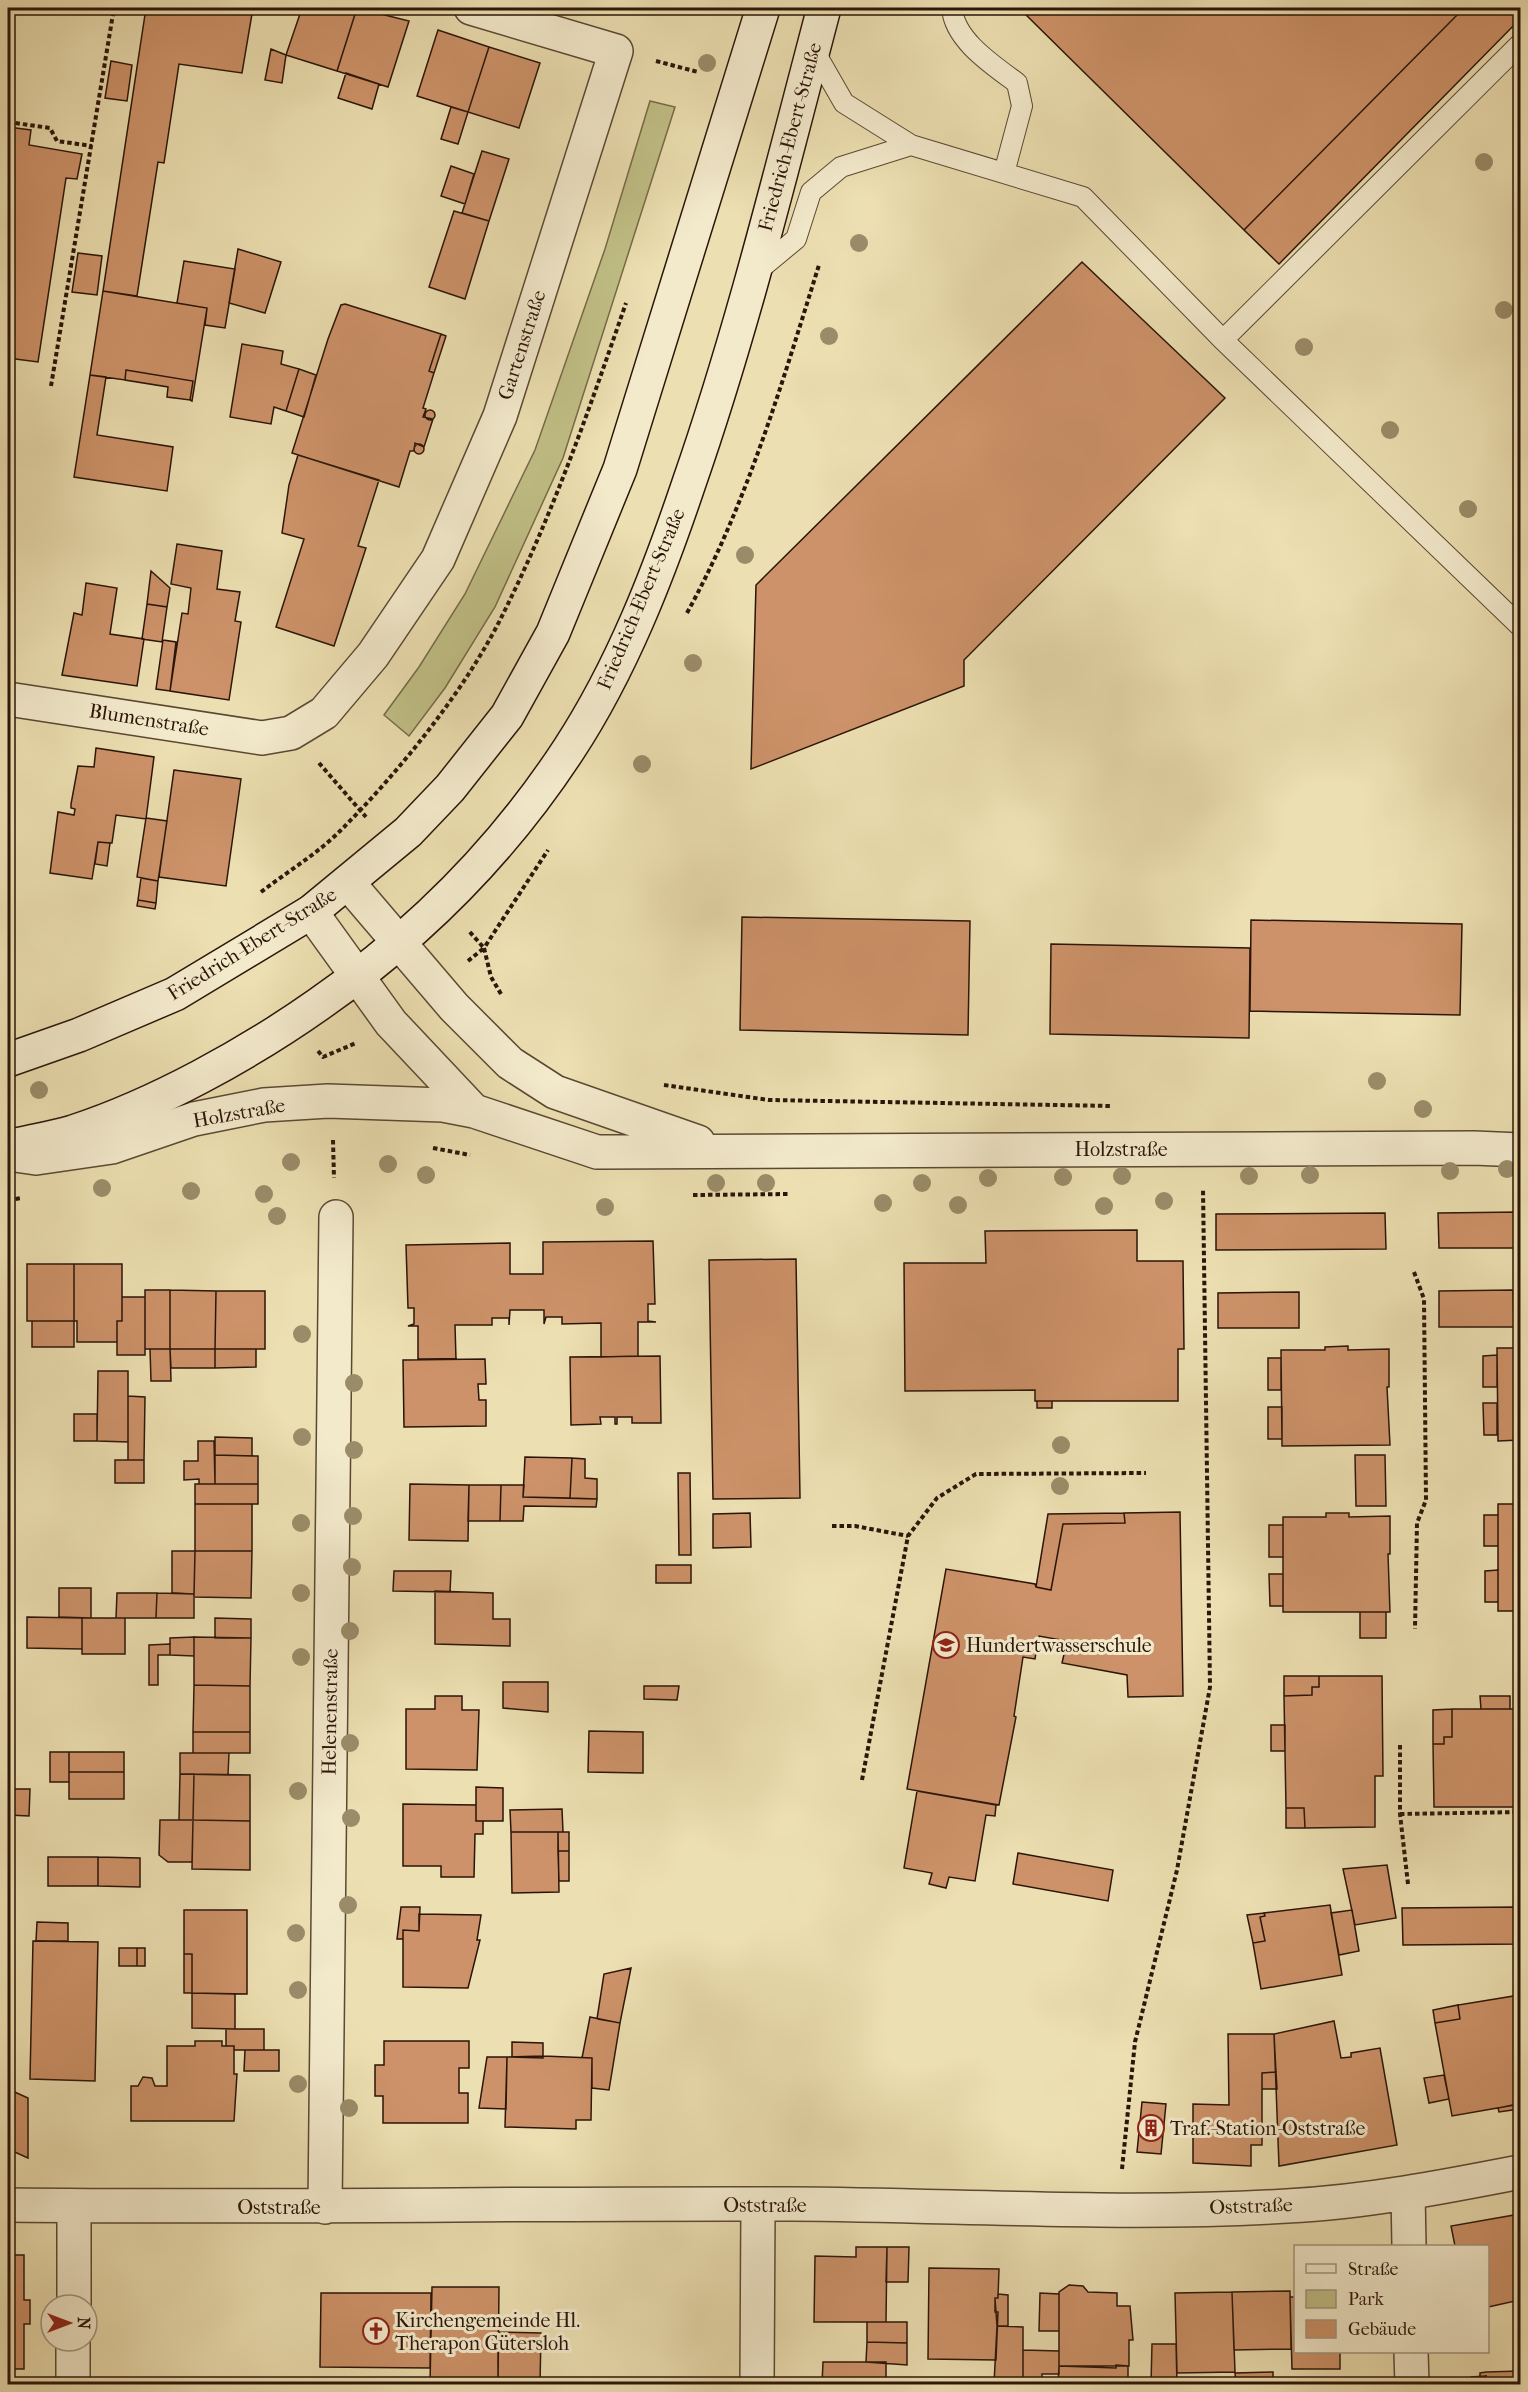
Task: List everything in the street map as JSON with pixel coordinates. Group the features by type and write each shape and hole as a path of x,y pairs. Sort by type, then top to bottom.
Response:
{"street":[{"name":"Gartenstraße","path":"291,733 324,713 366,663 438,559 500,416 616,51 471,8"},
{"name":"Friedrich-Ebert-Straße","path":"8,1060 79,1035 175,994 311,912 393,847 450,788 507,716 553,633 621,469 763,8"},
{"name":"Friedrich-Ebert-Straße","path":"8,1147 72,1132 134,1108 255,1047 358,977 444,904 502,839 569,750 616,667 669,541 707,433 754,274 824,8"},
{"name":"Blumenstraße","path":"8,699 262,738 291,733"},
{"name":"Holzstraße","path":"349,884 454,1007 510,1064 555,1092 722,1150"},
{"name":"Holzstraße","path":"311,912 391,1023 474,1111"},
{"name":"Holzstraße","path":"8,1154 36,1158 112,1147 194,1119 275,1104 351,1102 443,1105 474,1111 597,1152 1462,1148 1521,1150"},
{"name":"Helenenstraße","path":"325,2207 336,1217"},
{"name":"Oststraße","path":"8,2205 325,2207 758,2205 1119,2209 1288,2206 1408,2193 1521,2172"},
{"path":"1408,2193 1409,2245"},
{"path":"757,2385 758,2205"},
{"path":"74,2206 74,2293"},
{"path":"73,2353 73,2385"},
{"path":"1411,2353 1412,2385"}],"lane":[{"path":"952,8 953,19 980,55 1017,83 1022,106 1004,173"},
{"path":"1223,340 1521,44"},
{"path":"813,49 844,103 911,145 1083,197 1223,340 1521,627"},
{"path":"754,274 796,239 811,192 841,166 911,145"}],"path":[{"path":"51,386 114,8"},
{"path":"8,122 51,128 57,141 92,146"},
{"path":"291,733 360,810"},
{"path":"474,937 484,948 491,977 502,996"},
{"path":"474,956 484,948"},
{"path":"316,1049 323,1057 365,1040"},
{"path":"655,1083 769,1100 1113,1106"},
{"path":"332,1132 336,1217"},
{"path":"1119,2209 1135,2042 1177,1870 1210,1688 1203,1200"},
{"path":"1414,1272 1424,1299 1426,1488 1426,1500 1417,1523 1415,1629"},
{"path":"862,1780 908,1536 937,1498 975,1474 1146,1473"},
{"path":"832,1526 855,1526 908,1536"},
{"path":"1400,1745 1400,1814 1408,1884"},
{"path":"1400,1814 1521,1812"}],"green space":[{"path":"650,101 675,107 563,458 495,607 445,688 409,736 384,715 419,667 465,594 535,450 605,249"}],"building":[{"path":"146,8 253,8 242,73 179,64 164,163 158,162 137,296 103,291"},
{"path":"302,8 357,8 337,71 286,55"},
{"path":"357,8 409,21 388,87 337,71"},
{"path":"1019,8 1464,8 1244,230"},
{"path":"1464,8 1520,8 1520,19 1279,264 1244,230"},
{"path":"438,30 489,47 468,112 417,96"},
{"path":"489,47 540,63 519,128 468,112"},
{"path":"271,49 286,55 282,83 265,80"},
{"path":"111,61 132,65 127,101 105,98"},
{"path":"346,73 379,84 372,109 338,98"},
{"path":"451,107 468,112 458,144 441,139"},
{"path":"8,127 31,130 29,145 82,154 77,179 66,178 38,362 8,358"},
{"path":"482,151 509,159 489,221 462,213"},
{"path":"451,166 474,174 465,204 441,196"},
{"path":"454,211 489,221 465,299 429,287"},
{"path":"238,249 281,262 265,313 229,303"},
{"path":"78,253 102,256 97,295 72,292"},
{"path":"184,261 235,269 225,328 205,325 207,308 177,303"},
{"path":"1082,262 1225,398 964,660 964,686 751,769 756,585"},
{"path":"103,291 207,308 192,401 190,400 193,381 126,370 125,380 90,375"},
{"path":"345,304 441,334 429,371 434,373 423,408 426,409 423,417 433,419 424,447 415,443 414,451 410,451 399,487 292,453 328,339 341,305"},
{"path":"441,334 446,336 434,373 429,371"},
{"path":"242,344 283,351 281,364 299,369 286,411 274,407 271,424 230,417"},
{"path":"299,369 316,375 304,417 286,411"},
{"path":"126,370 193,381 190,400 167,397 168,387 125,380"},
{"path":"90,375 106,377 97,435 173,447 167,491 74,477"},
{"path":"430,410 434,411 434,419 430,420 426,419 425,415 426,411"},
{"path":"419,444 424,449 419,454 414,449"},
{"path":"298,455 379,480 358,546 366,548 334,646 276,627 304,539 282,533 289,485"},
{"path":"177,544 222,551 217,589 240,592 235,621 241,622 229,700 170,691 182,613 188,614 191,588 171,584"},
{"path":"151,571 170,588 167,607 147,604"},
{"path":"86,583 117,588 110,634 144,639 137,686 62,675 74,613 82,615"},
{"path":"147,604 167,607 162,642 142,639"},
{"path":"163,640 176,642 170,691 156,689"},
{"path":"96,748 154,757 146,819 116,815 112,843 98,842 92,879 50,873 58,812 74,815 75,809 71,808 71,804 78,766 94,767"},
{"path":"174,770 241,779 226,886 159,877"},
{"path":"146,818 167,821 158,881 137,877"},
{"path":"98,842 110,843 107,866 95,864"},
{"path":"141,878 158,881 156,903 138,900"},
{"path":"138,900 156,903 155,909 137,906"},
{"path":"742,917 970,921 968,1035 740,1030"},
{"path":"1251,920 1462,924 1460,1015 1250,1011"},
{"path":"1051,944 1250,948 1249,1038 1050,1034"},
{"path":"1520,1212 1520,1248 1439,1248 1438,1213"},
{"path":"1385,1213 1386,1249 1216,1250 1216,1214"},
{"path":"1137,1230 1137,1261 1183,1261 1184,1349 1178,1349 1178,1401 1035,1401 1035,1390 905,1391 904,1263 986,1263 985,1231"},
{"path":"653,1241 655,1304 648,1304 648,1321 656,1322 638,1322 638,1356 601,1357 601,1323 562,1324 562,1317 546,1317 544,1324 544,1310 510,1310 509,1325 509,1318 492,1318 492,1325 455,1325 456,1359 418,1359 418,1326 408,1326 414,1324 414,1308 408,1308 406,1245 510,1243 510,1274 543,1274 543,1242"},
{"path":"796,1259 800,1498 713,1499 709,1260"},
{"path":"27,1264 74,1264 74,1321 27,1321"},
{"path":"74,1264 122,1264 122,1321 117,1321 117,1342 77,1342 77,1321 74,1321"},
{"path":"145,1290 170,1290 170,1349 145,1349"},
{"path":"170,1290 216,1291 215,1349 170,1349"},
{"path":"1513,1290 1514,1327 1439,1327 1439,1291"},
{"path":"216,1291 265,1291 265,1349 215,1349"},
{"path":"1299,1292 1299,1328 1218,1328 1218,1293"},
{"path":"122,1297 145,1297 145,1355 117,1355 117,1321 122,1321"},
{"path":"32,1321 74,1321 74,1347 32,1347"},
{"path":"1348,1346 1348,1350 1389,1349 1389,1387 1387,1387 1390,1445 1282,1446 1281,1350 1325,1350 1325,1347"},
{"path":"1497,1348 1520,1348 1520,1440 1498,1441"},
{"path":"150,1349 170,1349 171,1381 151,1381"},
{"path":"170,1349 215,1349 215,1368 171,1368"},
{"path":"215,1349 256,1349 256,1367 215,1368"},
{"path":"1497,1355 1497,1387 1483,1387 1483,1356"},
{"path":"660,1356 661,1423 632,1423 632,1417 617,1417 617,1424 615,1424 615,1417 600,1417 601,1424 571,1425 570,1357"},
{"path":"1268,1358 1281,1358 1281,1390 1268,1390"},
{"path":"485,1359 486,1384 478,1384 479,1400 486,1400 486,1426 404,1427 403,1360"},
{"path":"98,1371 128,1371 128,1442 97,1441"},
{"path":"128,1396 145,1397 144,1460 128,1460"},
{"path":"1037,1401 1052,1401 1052,1408 1037,1408"},
{"path":"1483,1403 1497,1403 1497,1435 1484,1435"},
{"path":"1268,1407 1282,1407 1282,1439 1268,1439"},
{"path":"74,1414 97,1414 97,1441 74,1441"},
{"path":"215,1437 252,1438 252,1456 215,1455"},
{"path":"198,1441 214,1441 215,1484 199,1484 199,1479 184,1480 184,1461 198,1461"},
{"path":"215,1455 258,1456 258,1484 215,1484"},
{"path":"1355,1455 1385,1455 1386,1506 1356,1506"},
{"path":"525,1457 572,1458 570,1498 523,1497"},
{"path":"572,1458 585,1459 585,1478 597,1479 597,1499 570,1498"},
{"path":"115,1460 144,1460 144,1483 115,1483"},
{"path":"678,1473 690,1473 691,1555 679,1555"},
{"path":"195,1484 258,1484 258,1504 195,1504"},
{"path":"410,1484 469,1485 468,1541 409,1540"},
{"path":"469,1485 501,1485 500,1521 468,1521"},
{"path":"501,1485 524,1485 523,1497 597,1499 596,1507 524,1506 523,1521 500,1521"},
{"path":"195,1504 252,1504 252,1551 195,1551"},
{"path":"1498,1504 1520,1504 1520,1611 1498,1611"},
{"path":"1180,1512 1183,1696 1128,1697 1127,1675 1062,1663 1067,1641 1039,1636 1035,1659 1023,1657 1014,1716 1016,1717 999,1805 907,1789 946,1569 1035,1584 1036,1587 1051,1590 1063,1524 1125,1523 1124,1513"},
{"path":"750,1513 751,1547 713,1548 713,1514"},
{"path":"1124,1513 1125,1523 1063,1524 1051,1590 1036,1587 1048,1514"},
{"path":"1326,1513 1349,1513 1349,1517 1390,1516 1390,1554 1388,1554 1390,1612 1283,1612 1283,1517 1326,1517"},
{"path":"1484,1515 1498,1515 1498,1546 1484,1546"},
{"path":"1269,1525 1283,1525 1283,1557 1269,1557"},
{"path":"172,1551 195,1551 194,1594 172,1593"},
{"path":"195,1551 252,1551 251,1598 194,1597"},
{"path":"656,1565 691,1565 691,1583 656,1583"},
{"path":"1498,1570 1498,1602 1485,1602 1485,1571"},
{"path":"394,1571 451,1571 450,1592 393,1591"},
{"path":"1269,1574 1283,1574 1283,1606 1270,1606"},
{"path":"59,1588 91,1588 91,1618 59,1617"},
{"path":"435,1591 493,1593 493,1619 510,1619 510,1646 435,1644"},
{"path":"117,1593 157,1593 156,1618 116,1618"},
{"path":"157,1593 194,1594 194,1618 156,1618"},
{"path":"1360,1612 1386,1612 1386,1638 1360,1638"},
{"path":"27,1617 82,1618 82,1649 27,1648"},
{"path":"82,1618 125,1618 125,1654 82,1654"},
{"path":"215,1618 251,1619 251,1638 215,1638"},
{"path":"194,1637 251,1638 250,1686 194,1685"},
{"path":"194,1637 194,1656 170,1655 170,1638"},
{"path":"170,1644 170,1655 158,1655 158,1685 149,1685 149,1645"},
{"path":"1284,1676 1319,1676 1319,1687 1312,1687 1312,1695 1284,1696"},
{"path":"1319,1676 1382,1676 1383,1776 1375,1776 1375,1827 1305,1828 1304,1808 1286,1808 1284,1696 1312,1695 1312,1687 1319,1687"},
{"path":"503,1682 548,1682 548,1712 503,1708"},
{"path":"194,1685 250,1686 250,1732 193,1732"},
{"path":"644,1686 679,1686 677,1700 644,1699"},
{"path":"435,1696 462,1696 462,1710 479,1710 477,1770 406,1769 406,1709 435,1709"},
{"path":"1480,1696 1510,1696 1510,1709 1481,1709"},
{"path":"1452,1709 1520,1709 1520,1807 1434,1807 1433,1744 1444,1744 1444,1737 1452,1737"},
{"path":"1452,1709 1452,1737 1444,1737 1444,1744 1433,1744 1433,1710"},
{"path":"1271,1725 1285,1725 1285,1751 1271,1751"},
{"path":"589,1731 643,1732 643,1773 588,1772"},
{"path":"193,1732 250,1732 250,1753 193,1753"},
{"path":"50,1752 69,1752 69,1782 50,1782"},
{"path":"69,1752 124,1752 124,1772 69,1772"},
{"path":"180,1753 229,1753 228,1775 180,1774"},
{"path":"69,1772 124,1772 124,1799 69,1799"},
{"path":"180,1774 194,1774 193,1820 179,1820"},
{"path":"194,1774 250,1775 250,1821 193,1820"},
{"path":"476,1787 503,1788 503,1821 476,1821"},
{"path":"8,1789 30,1789 29,1816 8,1815"},
{"path":"917,1791 996,1805 995,1816 986,1815 975,1881 949,1877 946,1888 929,1884 932,1873 904,1868"},
{"path":"403,1804 476,1805 476,1821 483,1821 483,1834 475,1834 474,1877 441,1877 441,1866 403,1866"},
{"path":"1286,1808 1304,1808 1305,1828 1286,1828"},
{"path":"562,1809 563,1832 511,1832 510,1810"},
{"path":"160,1820 193,1820 192,1862 168,1862 159,1855"},
{"path":"193,1820 250,1821 250,1870 192,1869"},
{"path":"511,1832 558,1832 559,1892 512,1893"},
{"path":"558,1832 569,1832 569,1851 558,1851"},
{"path":"558,1851 569,1851 569,1881 559,1881"},
{"path":"1018,1853 1113,1870 1108,1901 1013,1884"},
{"path":"48,1857 98,1857 98,1886 48,1886"},
{"path":"98,1857 140,1858 140,1887 98,1886"},
{"path":"1387,1865 1396,1918 1355,1925 1343,1869"},
{"path":"1330,1905 1342,1975 1261,1989 1253,1943 1265,1941 1260,1917 1265,1916 1264,1913"},
{"path":"401,1907 420,1907 419,1931 403,1930 403,1939 397,1939"},
{"path":"1520,1907 1520,1944 1403,1945 1402,1908"},
{"path":"184,1910 247,1910 247,1994 192,1993 192,1954 184,1954"},
{"path":"1352,1910 1359,1951 1339,1955 1331,1913"},
{"path":"1264,1913 1265,1916 1260,1917 1265,1941 1253,1943 1247,1915"},
{"path":"419,1914 481,1915 477,1940 480,1940 468,1988 403,1987 403,1930 419,1931"},
{"path":"37,1922 68,1923 68,1941 36,1941"},
{"path":"33,1941 98,1942 95,2081 30,2079"},
{"path":"119,1948 137,1948 137,1966 119,1966"},
{"path":"137,1948 145,1948 145,1966 137,1966"},
{"path":"184,1954 192,1954 192,1993 184,1993"},
{"path":"631,1968 620,2023 597,2019 604,1974"},
{"path":"192,1993 235,1994 235,2029 192,2028"},
{"path":"1520,1995 1520,2104 1452,2116 1435,2023 1460,2019 1458,2005"},
{"path":"1458,2005 1460,2019 1435,2023 1433,2010"},
{"path":"590,2017 620,2023 609,2090 592,2088 592,2058 582,2058"},
{"path":"1334,2021 1341,2058 1351,2057 1351,2053 1380,2048 1397,2145 1279,2166 1274,2034"},
{"path":"226,2029 264,2029 264,2050 234,2050 234,2046 226,2046"},
{"path":"1228,2034 1274,2034 1276,2072 1262,2073 1262,2145 1251,2145 1251,2166 1193,2163 1193,2104 1229,2105"},
{"path":"195,2041 222,2041 222,2046 234,2046 234,2074 237,2074 234,2121 131,2121 131,2086 138,2086 143,2077 152,2078 155,2086 167,2086 167,2046 195,2046"},
{"path":"384,2041 469,2041 469,2068 459,2068 459,2093 468,2093 468,2123 383,2123 383,2096 375,2096 375,2065 384,2065"},
{"path":"512,2042 543,2043 543,2058 512,2057"},
{"path":"245,2050 279,2050 279,2071 244,2071"},
{"path":"487,2057 507,2057 506,2109 479,2108"},
{"path":"507,2057 592,2058 591,2120 576,2120 576,2129 505,2127"},
{"path":"1276,2072 1277,2089 1262,2089 1262,2073"},
{"path":"1444,2075 1449,2099 1429,2103 1424,2078"},
{"path":"8,2089 28,2098 28,2158 8,2149"},
{"name":"Traf.-Station-Oststraße","path":"1142,2102 1166,2104 1161,2154 1137,2152"},
{"path":"1518,2104 1519,2109 1499,2112 1498,2108"},
{"path":"1520,2214 1520,2300 1489,2307 1489,2245 1455,2245 1451,2226"},
{"path":"856,2247 887,2247 886,2322 814,2322 815,2256 856,2257"},
{"path":"887,2247 909,2247 908,2282 886,2282"},
{"path":"8,2255 24,2255 24,2300 30,2300 30,2324 24,2324 24,2369 8,2369"},
{"path":"929,2268 999,2269 998,2298 995,2298 995,2312 998,2312 996,2360 928,2359"},
{"path":"1069,2285 1083,2286 1088,2292 1117,2293 1117,2306 1130,2306 1133,2340 1129,2340 1129,2366 1059,2366 1059,2292"},
{"path":"432,2287 499,2287 498,2384 430,2384"},
{"path":"1290,2291 1291,2349 1234,2350 1232,2292"},
{"path":"1232,2292 1235,2372 1177,2373 1175,2293"},
{"path":"321,2293 431,2293 430,2368 320,2367"},
{"path":"1040,2293 1059,2294 1059,2331 1039,2331"},
{"path":"998,2294 1008,2295 1008,2326 997,2326 995,2298 998,2298"},
{"path":"1290,2297 1294,2297 1294,2353 1340,2353 1340,2369 1292,2369"},
{"path":"867,2322 907,2322 907,2343 867,2342"},
{"path":"997,2326 1023,2327 1023,2384 994,2384"},
{"path":"498,2332 541,2333 540,2384 498,2384"},
{"path":"867,2342 907,2343 907,2365 866,2362"},
{"path":"1152,2344 1176,2344 1177,2384 1151,2384"},
{"path":"1023,2350 1059,2351 1059,2374 1042,2374 1042,2384 1023,2384"},
{"path":"823,2362 886,2362 886,2384 822,2384"},
{"path":"1116,2365 1128,2366 1128,2384 1058,2384 1059,2366 1116,2368"},
{"path":"1520,2371 1520,2384 1486,2384 1486,2376 1480,2377 1480,2373 1486,2372"},
{"path":"1273,2372 1273,2384 1236,2384 1235,2373"},
{"path":"1486,2376 1486,2384 1472,2384 1471,2377"}],"place":[{"name":"Hundertwasserschule","path":"946,1645"},
{"name":"Traf.-Station-Oststraße","path":"1151,2128"},
{"name":"Kirchengemeinde Hl. Therapon Gütersloh","path":"376,2331"}]}
